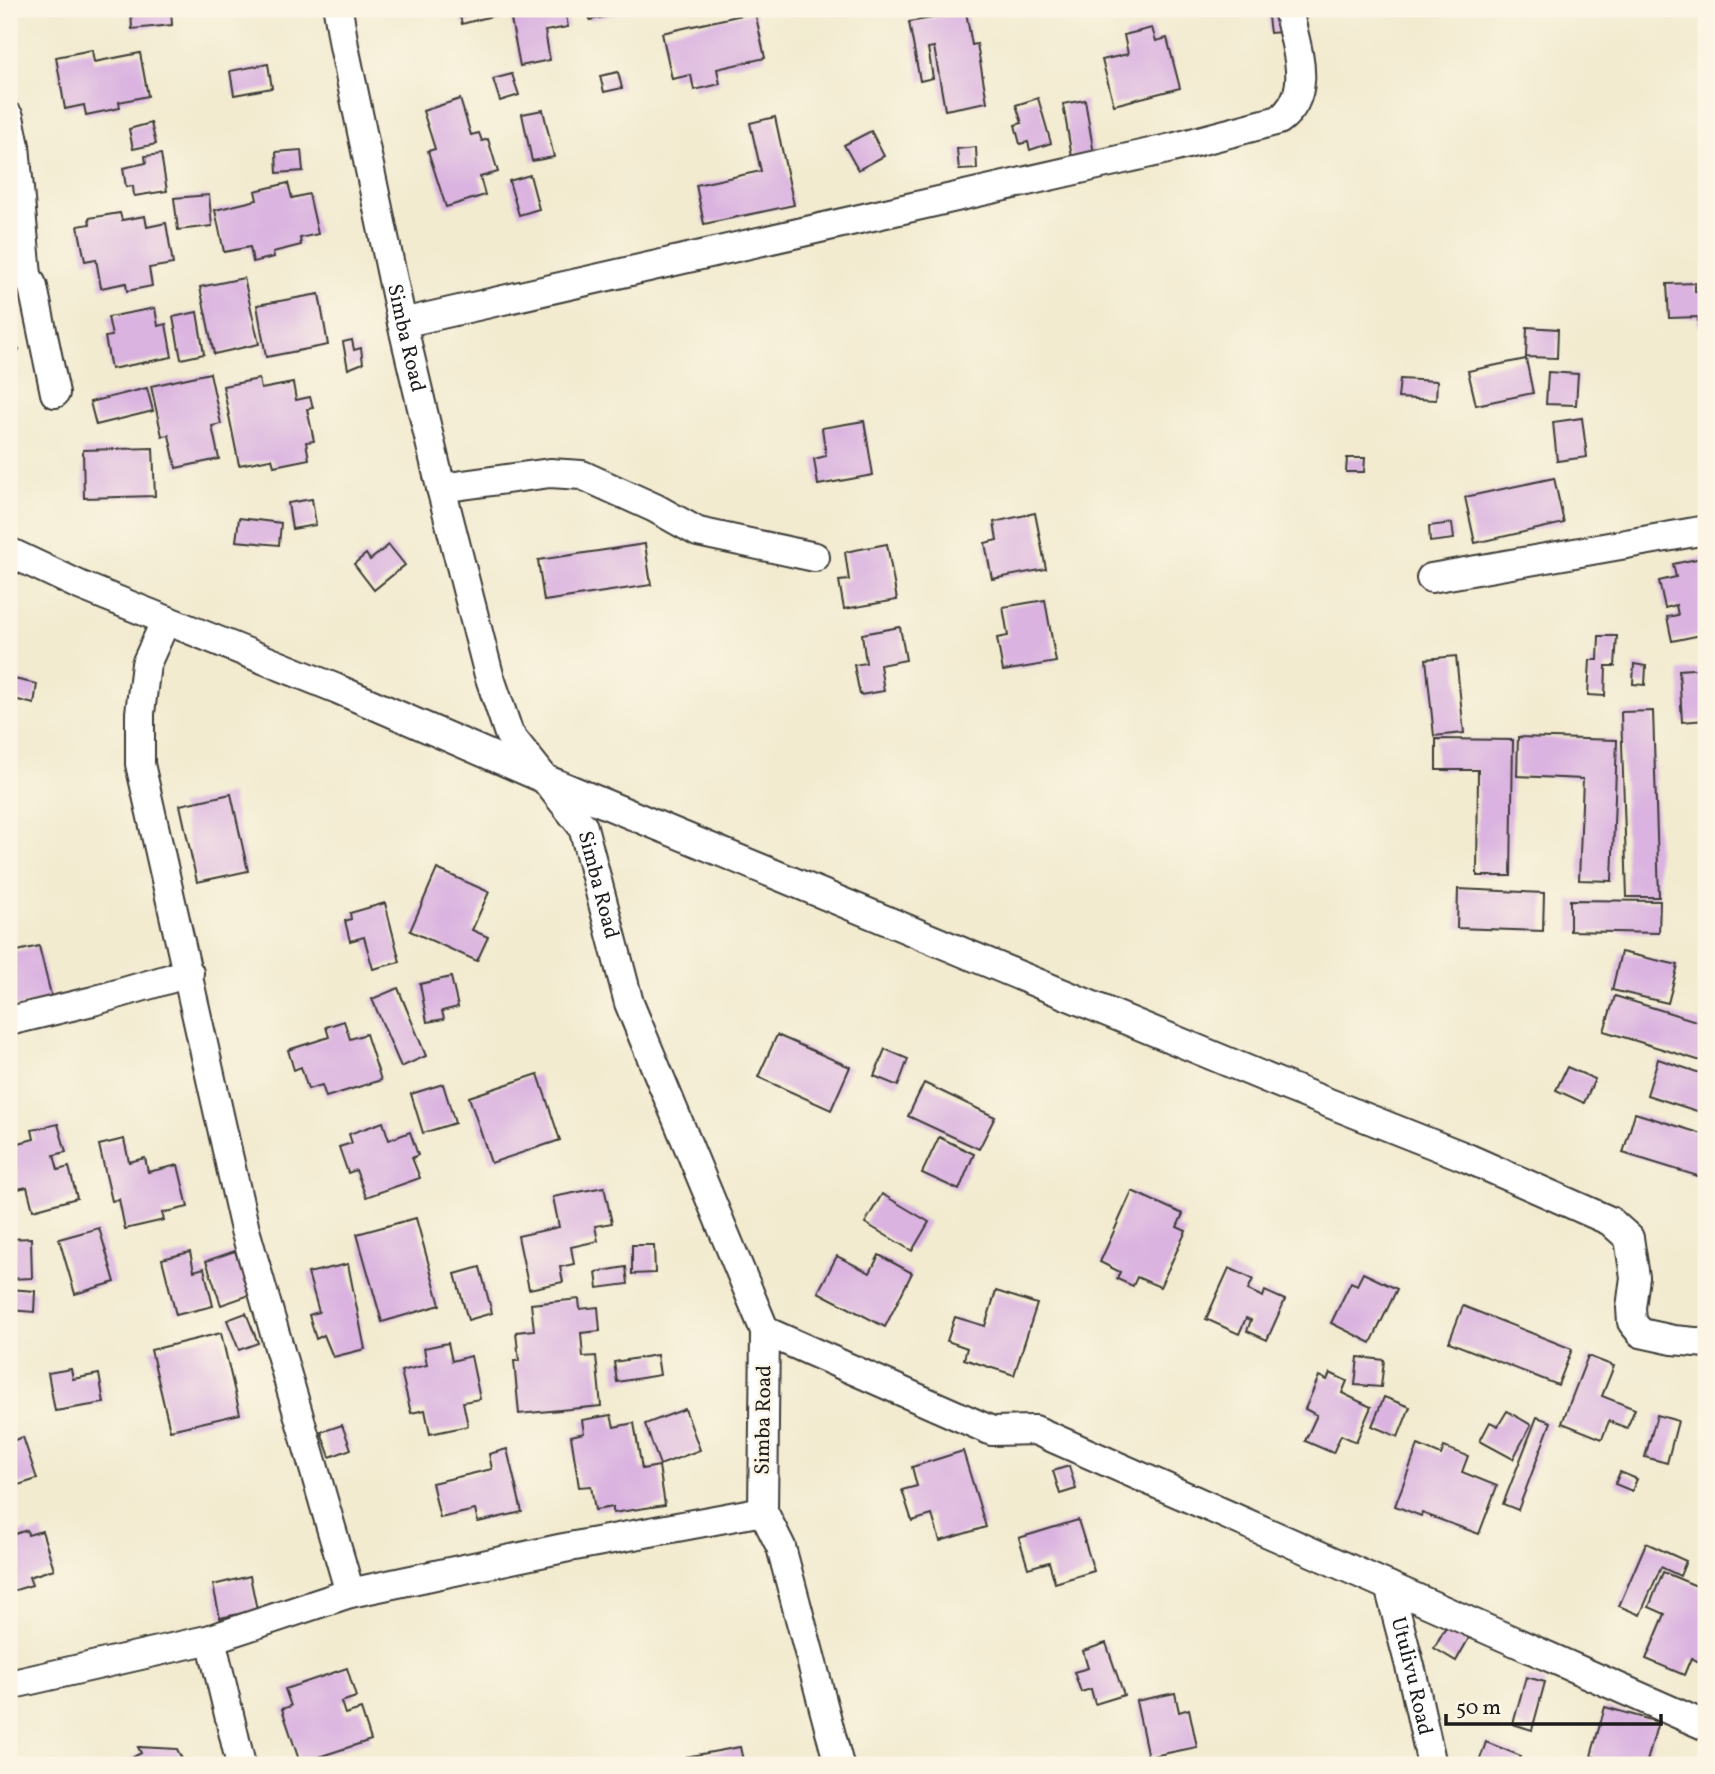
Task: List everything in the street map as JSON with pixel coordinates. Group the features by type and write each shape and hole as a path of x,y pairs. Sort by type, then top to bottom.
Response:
{"street":[{"name":"Simba Road","path":"338,9 402,323 440,488 489,675 509,734 583,827 629,1003 765,1331 763,1511 781,1547 839,1765"},
{"path":"402,323 1159,151 1279,120 1290,112 1301,90 1288,9"},
{"path":"9,117 15,146 18,271 33,286 55,393"},
{"path":"440,488 550,473 582,475 655,508 698,532 815,557"},
{"path":"1431,578 1706,530"},
{"path":"9,552 79,585 335,688 545,779 1286,1086 1465,1157 1610,1221 1629,1238 1635,1277 1632,1322 1641,1333 1706,1343"},
{"path":"166,620 146,664 140,713 140,764 245,1230 350,1593"},
{"path":"9,1021 93,1001 188,973"},
{"path":"765,1331 992,1431 1035,1430 1706,1726"},
{"path":"9,1685 211,1639 350,1593 564,1548 763,1511"},
{"name":"Utulivu Road","path":"1389,1586 1432,1765"},
{"path":"211,1639 242,1765"}],"building":[{"path":"131,9 171,9 172,25 132,29"},
{"path":"458,9 502,9 503,13 462,24"},
{"path":"509,9 565,9 568,27 545,31 550,60 520,66"},
{"path":"588,9 636,9 636,10 590,20"},
{"path":"1267,9 1279,9 1281,32 1270,33"},
{"path":"755,12 765,58 717,69 720,84 694,90 691,75 672,79 662,33"},
{"path":"966,12 972,45 977,44 987,102 945,110 934,47 928,48 933,78 920,81 909,22"},
{"path":"1152,28 1156,41 1167,38 1180,88 1114,105 1102,60 1128,54 1124,35"},
{"path":"92,50 94,62 140,53 148,96 119,102 120,108 86,115 84,105 65,109 56,57"},
{"path":"268,64 272,88 234,95 230,71"},
{"path":"618,72 622,88 604,92 600,76"},
{"path":"512,74 519,95 500,101 493,79"},
{"path":"1038,98 1051,143 1030,150 1028,142 1020,144 1015,125 1022,123 1016,105"},
{"path":"460,99 471,135 479,133 482,141 488,139 498,172 480,177 485,195 446,207 428,151 435,149 423,111"},
{"path":"1085,100 1094,154 1072,157 1063,104"},
{"path":"543,110 554,157 532,161 522,114"},
{"path":"775,117 794,205 704,224 696,185 761,171 750,123"},
{"path":"151,123 156,144 133,149 129,129"},
{"path":"871,131 884,156 858,170 844,145"},
{"path":"976,147 977,169 959,170 957,149"},
{"path":"301,150 303,171 277,173 276,152"},
{"path":"161,154 167,191 134,196 133,186 126,187 123,168 146,163 145,156"},
{"path":"530,175 539,209 519,215 509,181"},
{"path":"288,183 292,198 309,194 318,234 300,238 301,245 273,252 274,257 253,262 250,247 224,252 215,210 257,200 255,191"},
{"path":"209,195 212,226 178,230 174,198"},
{"path":"120,213 122,220 145,216 147,227 166,223 173,264 149,268 152,286 127,291 126,283 101,288 96,259 85,261 78,226 90,224 89,218"},
{"path":"244,278 259,344 214,354 200,287"},
{"path":"1695,283 1695,292 1706,291 1706,325 1698,326 1698,317 1669,318 1667,284"},
{"path":"319,294 328,345 266,357 257,305"},
{"path":"155,308 158,326 166,324 172,357 111,369 105,337 112,336 108,317"},
{"path":"197,312 204,354 181,359 173,317"},
{"path":"1527,327 1558,329 1557,358 1526,357"},
{"path":"352,340 354,350 361,348 363,363 348,369 343,342"},
{"path":"9,344 19,349 9,371"},
{"path":"1526,359 1533,393 1476,405 1468,371"},
{"path":"1548,372 1578,374 1576,405 1546,404"},
{"path":"210,373 221,424 212,426 219,459 176,468 169,435 162,436 151,386"},
{"path":"259,379 261,389 293,383 296,400 310,397 313,408 307,409 314,441 306,442 309,459 274,466 272,459 239,465 223,386"},
{"path":"1400,379 1437,381 1436,400 1398,398"},
{"path":"147,388 153,411 96,425 90,402"},
{"path":"1582,418 1587,457 1557,461 1553,422"},
{"path":"864,421 873,475 818,485 814,459 826,456 822,428"},
{"path":"153,448 155,496 84,498 83,450"},
{"path":"1347,458 1365,458 1364,472 1346,472"},
{"path":"1554,478 1564,523 1475,543 1465,497"},
{"path":"312,499 316,525 292,529 288,503"},
{"path":"1035,513 1046,569 992,579 985,543 997,540 994,522"},
{"path":"239,518 281,523 279,545 236,541"},
{"path":"1452,523 1454,539 1430,542 1429,526"},
{"path":"645,544 651,585 544,601 538,560"},
{"path":"887,544 897,600 844,609 839,581 849,580 845,552"},
{"path":"389,545 405,565 374,590 354,564 366,554 370,560"},
{"path":"1706,557 1706,634 1672,641 1667,617 1678,615 1676,605 1665,608 1659,581 1676,577 1673,564"},
{"path":"1045,600 1056,662 1003,671 997,638 1008,636 1003,607"},
{"path":"900,627 906,660 880,665 884,691 860,695 854,665 866,663 862,634"},
{"path":"1599,636 1617,636 1615,666 1606,666 1605,696 1588,695 1590,660 1598,660"},
{"path":"1456,656 1464,733 1434,736 1426,659"},
{"path":"1634,664 1646,666 1645,685 1633,684"},
{"path":"1706,668 1706,720 1682,722 1679,670"},
{"path":"14,679 37,684 34,704 10,698"},
{"path":"1653,711 1659,897 1627,897 1621,712"},
{"path":"1518,737 1617,740 1612,881 1579,880 1583,779 1517,776"},
{"path":"1436,739 1513,740 1511,876 1477,876 1478,770 1436,770"},
{"path":"231,794 248,871 197,882 180,805"},
{"path":"437,869 489,892 472,930 488,937 477,961 410,931"},
{"path":"1458,889 1544,893 1543,931 1457,928"},
{"path":"1570,900 1660,901 1659,933 1570,931"},
{"path":"385,903 400,962 373,969 364,937 350,941 345,921 351,919 350,913"},
{"path":"39,946 52,999 9,1009 9,953"},
{"path":"1621,952 1678,965 1668,1003 1612,990"},
{"path":"451,977 458,1007 442,1011 444,1019 427,1022 420,984"},
{"path":"398,988 426,1056 401,1067 372,999"},
{"path":"1615,996 1706,1024 1706,1043 1701,1061 1604,1031"},
{"path":"344,1021 350,1039 366,1034 381,1080 326,1097 322,1085 308,1089 301,1067 294,1070 288,1050 329,1037 326,1027"},
{"path":"777,1035 850,1067 831,1110 758,1077"},
{"path":"885,1049 908,1059 898,1086 874,1076"},
{"path":"1658,1059 1706,1075 1706,1114 1647,1095"},
{"path":"1567,1067 1595,1079 1584,1103 1556,1090"},
{"path":"538,1074 560,1140 491,1163 469,1097"},
{"path":"924,1083 995,1117 979,1149 908,1116"},
{"path":"443,1084 455,1123 423,1133 411,1094"},
{"path":"1635,1113 1706,1135 1704,1178 1623,1153"},
{"path":"383,1122 389,1140 410,1132 418,1155 412,1158 420,1178 366,1197 356,1170 348,1173 339,1147 352,1143 349,1134"},
{"path":"58,1124 66,1152 54,1155 58,1170 69,1167 77,1198 33,1210 27,1187 9,1191 9,1135 12,1134 15,1144 34,1139 32,1130"},
{"path":"939,1137 974,1154 959,1190 922,1173"},
{"path":"124,1139 129,1162 145,1158 148,1172 178,1165 188,1207 162,1213 164,1220 125,1229 119,1199 112,1201 99,1145"},
{"path":"604,1187 612,1223 595,1226 598,1241 571,1247 574,1264 560,1267 563,1282 529,1289 518,1236 559,1227 553,1197"},
{"path":"1132,1191 1183,1214 1177,1227 1186,1231 1160,1287 1137,1277 1133,1286 1117,1279 1120,1272 1100,1262"},
{"path":"882,1194 929,1222 912,1251 865,1223"},
{"path":"416,1218 440,1305 382,1322 357,1234"},
{"path":"99,1228 115,1282 75,1294 59,1239"},
{"path":"31,1238 32,1278 9,1279 9,1239"},
{"path":"632,1245 654,1245 655,1273 632,1274"},
{"path":"235,1251 250,1295 221,1305 206,1261"},
{"path":"190,1252 194,1271 204,1268 213,1306 176,1315 162,1259"},
{"path":"879,1255 912,1273 885,1327 818,1292 837,1256 870,1273"},
{"path":"348,1264 365,1349 333,1357 324,1335 316,1339 309,1315 319,1312 308,1273"},
{"path":"480,1267 492,1313 468,1320 455,1274"},
{"path":"626,1267 628,1284 598,1288 596,1272"},
{"path":"1229,1268 1253,1279 1248,1290 1263,1297 1265,1291 1285,1300 1267,1340 1247,1331 1251,1320 1246,1318 1239,1334 1206,1319"},
{"path":"1363,1273 1397,1289 1371,1343 1331,1323 1351,1282 1357,1285"},
{"path":"9,1289 35,1291 34,1312 9,1310"},
{"path":"996,1291 1037,1304 1014,1375 964,1359 967,1348 947,1341 955,1317 985,1326"},
{"path":"579,1299 580,1309 598,1307 600,1331 581,1333 583,1357 596,1356 601,1406 519,1414 514,1361 519,1361 516,1332 534,1330 531,1304"},
{"path":"1463,1306 1572,1349 1558,1385 1449,1342"},
{"path":"246,1313 258,1343 239,1350 227,1320"},
{"path":"221,1333 240,1414 170,1430 151,1350"},
{"path":"448,1343 452,1361 471,1356 480,1399 463,1402 468,1426 430,1434 425,1410 411,1413 401,1371 427,1365 424,1348"},
{"path":"657,1355 660,1375 617,1382 614,1362"},
{"path":"1588,1356 1614,1366 1602,1396 1635,1409 1627,1428 1609,1421 1602,1439 1562,1423"},
{"path":"1358,1357 1384,1360 1381,1387 1355,1385"},
{"path":"71,1369 73,1379 99,1374 104,1403 55,1411 48,1373"},
{"path":"1330,1373 1347,1381 1342,1393 1371,1407 1356,1442 1341,1435 1333,1453 1305,1441 1317,1415 1305,1409 1319,1376 1327,1380"},
{"path":"1384,1397 1410,1407 1398,1437 1372,1426"},
{"path":"685,1409 700,1450 660,1465 645,1424"},
{"path":"1507,1411 1531,1425 1513,1459 1480,1441 1490,1422 1498,1426"},
{"path":"611,1415 614,1427 634,1423 642,1469 659,1466 665,1505 613,1513 613,1507 595,1510 591,1486 579,1487 571,1436 584,1433 582,1420"},
{"path":"1657,1415 1678,1421 1667,1463 1645,1457"},
{"path":"1537,1417 1551,1422 1518,1510 1503,1504"},
{"path":"342,1425 351,1449 330,1457 321,1432"},
{"path":"23,1437 37,1479 9,1488 9,1442"},
{"path":"1418,1445 1441,1455 1444,1447 1468,1456 1462,1472 1497,1486 1479,1534 1395,1506"},
{"path":"507,1449 522,1512 478,1522 475,1510 440,1518 432,1483 492,1469 489,1454"},
{"path":"963,1451 986,1527 940,1541 932,1515 912,1521 902,1490 917,1486 912,1467"},
{"path":"1069,1466 1076,1489 1060,1494 1053,1471"},
{"path":"1620,1472 1637,1479 1632,1491 1615,1484"},
{"path":"1078,1520 1094,1571 1055,1583 1049,1562 1028,1568 1019,1538"},
{"path":"27,1530 28,1535 42,1531 54,1569 29,1577 32,1585 9,1592 9,1536"},
{"path":"1646,1543 1686,1561 1680,1576 1661,1567 1640,1615 1619,1606"},
{"path":"1663,1572 1706,1590 1706,1662 1705,1665 1691,1658 1684,1675 1646,1659 1665,1614 1649,1607"},
{"path":"250,1576 257,1610 220,1618 213,1585"},
{"path":"1448,1623 1470,1636 1456,1661 1434,1648"},
{"path":"1106,1643 1124,1695 1095,1704 1091,1689 1081,1692 1074,1672 1088,1668 1083,1651"},
{"path":"347,1668 356,1697 341,1702 345,1714 361,1709 371,1740 300,1763 282,1709 291,1706 285,1689"},
{"path":"1526,1677 1545,1682 1532,1730 1513,1724"},
{"path":"1175,1693 1179,1712 1189,1709 1197,1747 1148,1757 1136,1701"},
{"path":"1605,1707 1658,1722 1646,1765 1623,1765 1591,1756"},
{"path":"1486,1742 1521,1756 1517,1765 1478,1765"},
{"path":"138,1747 177,1749 185,1765 126,1765 124,1762 141,1753"},
{"path":"740,1747 744,1765 687,1765 685,1757"}]}
